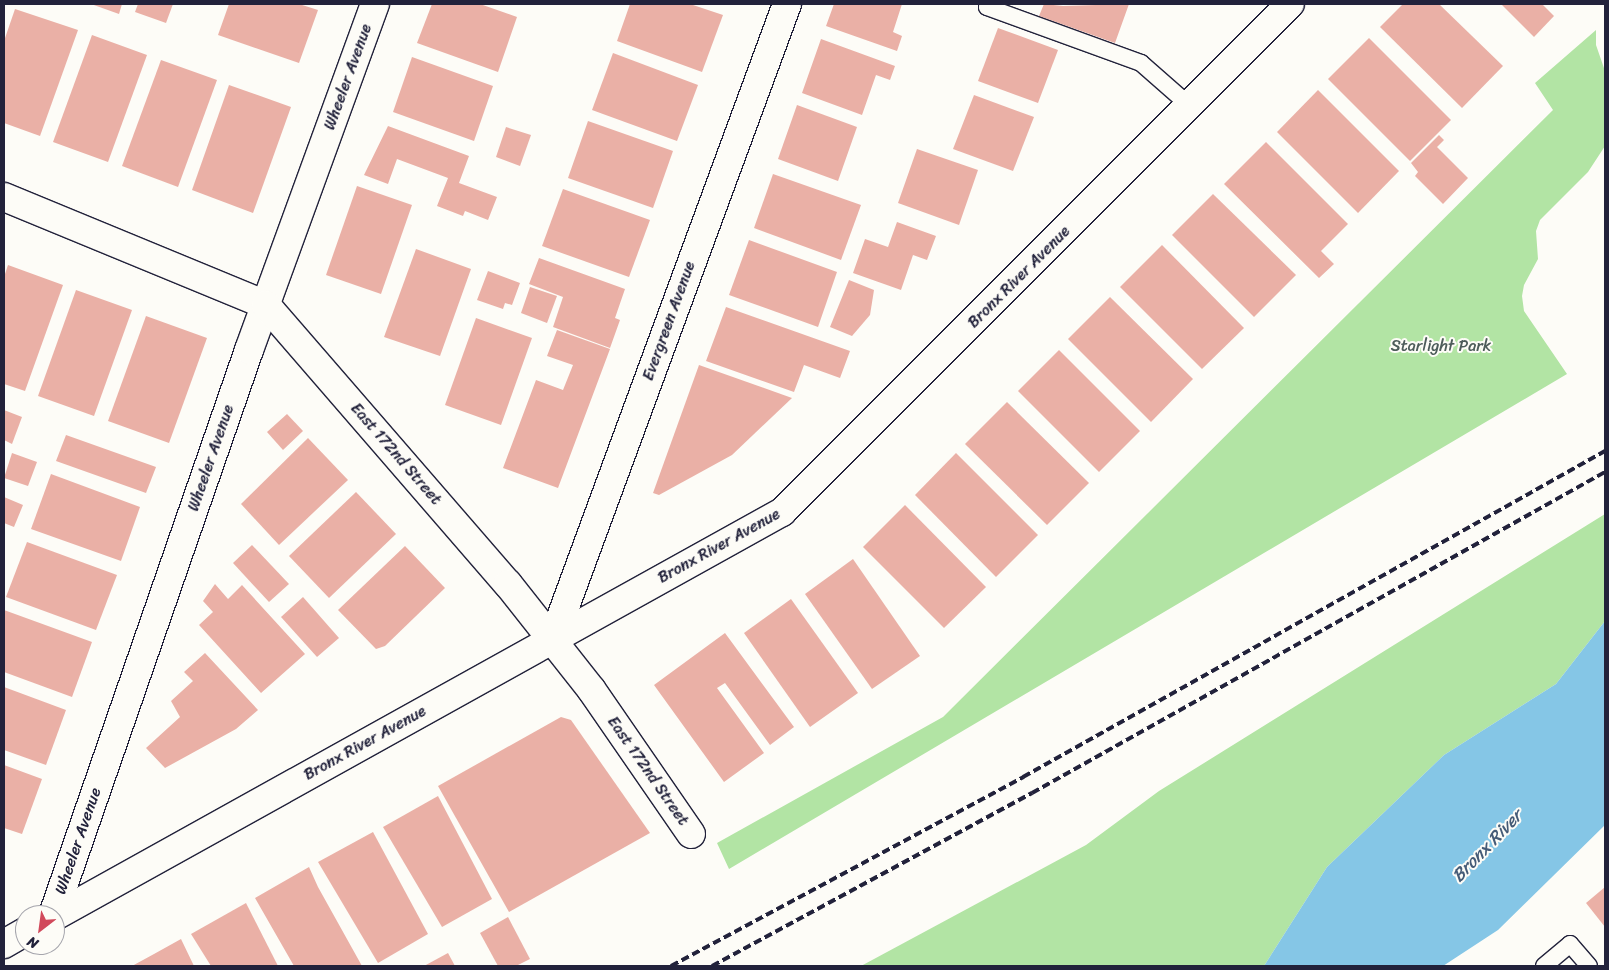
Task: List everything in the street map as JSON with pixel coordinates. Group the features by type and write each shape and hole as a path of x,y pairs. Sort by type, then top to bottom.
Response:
{"street":[{"name":"Wheeler Avenue","path":"57,905 266,305 375,4"},
{"name":"Evergreen Avenue","path":"553,639 786,4"},
{"name":"Bronx River Avenue","path":"65,909 789,507 1290,4"},
{"name":"East 172nd Street","path":"4,197 266,305 553,639 691,834"},
{"path":"4,944 15,938"}],"lane":[{"path":"988,4 987,8 1140,63 1189,105"},
{"path":"1544,966 1570,944 1589,966"}],"green space":[{"name":"Starlight Park","path":"1596,30 1596,45 1605,71 1605,146 1588,172 1540,220 1536,231 1538,259 1524,285 1522,296 1524,311 1567,374 729,869 717,843 943,717 1553,110 1535,83"},
{"path":"1605,514 1605,621 1556,684 1444,755 1327,867 1264,966 861,966 1086,845 1159,791"}],"water":[{"name":"Bronx River","path":"1605,621 1605,825 1498,930 1443,966 1264,966 1327,867 1444,755 1556,684"}],"building":[{"path":"91,4 122,4 119,14"},
{"path":"138,4 173,4 166,23 135,12"},
{"path":"229,4 299,4 318,10 299,63 218,35"},
{"path":"432,4 480,4 517,17 498,72 417,43"},
{"path":"630,4 690,4 723,15 702,72 617,41"},
{"path":"834,4 902,4 893,32 902,36 897,51 826,26"},
{"path":"1044,4 1063,6 1129,4 1115,43 1039,16"},
{"path":"1403,4 1439,4 1503,66 1462,108 1380,27"},
{"path":"1501,4 1542,4 1554,16 1534,37"},
{"path":"15,9 78,30 40,136 4,123 4,41"},
{"path":"998,28 1058,50 1038,103 978,81"},
{"path":"92,35 147,55 108,162 53,142"},
{"path":"1369,38 1451,120 1410,161 1328,79"},
{"path":"821,39 895,66 890,80 876,75 862,115 802,93"},
{"path":"613,53 698,85 677,141 592,110"},
{"path":"412,57 493,86 474,141 393,112"},
{"path":"161,60 217,80 178,187 122,166"},
{"path":"229,85 291,107 253,213 192,190"},
{"path":"1318,90 1399,171 1358,213 1277,132"},
{"path":"974,95 1034,117 1013,171 953,149"},
{"path":"797,105 857,127 838,181 778,159"},
{"path":"588,121 673,151 653,208 568,178"},
{"path":"388,126 469,156 459,183 497,197 488,220 465,211 463,216 437,206 448,178 397,159 388,184 364,175"},
{"path":"506,127 531,135 520,166 496,157"},
{"path":"1439,135 1444,140 1437,147 1468,178 1443,204 1415,176 1418,172 1411,163"},
{"path":"1266,142 1348,224 1321,251 1334,264 1319,278 1224,184"},
{"path":"917,149 978,170 959,225 898,203"},
{"path":"773,174 861,205 841,260 754,228"},
{"path":"357,186 412,205 381,294 326,275"},
{"path":"563,189 650,220 629,277 542,246"},
{"path":"1213,194 1296,275 1254,317 1172,235"},
{"path":"897,222 936,236 927,260 913,255 901,290 853,273 865,239 888,247"},
{"path":"749,240 837,272 818,327 729,295"},
{"path":"1162,245 1244,328 1202,369 1120,287"},
{"path":"416,249 471,269 440,356 384,337"},
{"path":"539,258 625,289 615,318 620,320 610,348 553,327 563,297 529,284"},
{"path":"8,265 63,285 25,391 4,384 4,277"},
{"path":"488,271 520,283 512,305 505,303 503,309 477,300"},
{"path":"849,280 874,290 870,315 852,336 830,327"},
{"path":"530,287 557,296 547,323 521,313"},
{"path":"76,290 132,310 94,416 38,396"},
{"path":"1110,297 1193,379 1151,422 1068,339"},
{"path":"726,307 850,351 840,378 804,365 794,392 706,361"},
{"path":"146,316 207,338 169,443 108,421"},
{"path":"476,318 532,338 501,425 445,405"},
{"path":"557,330 610,349 558,488 503,468 536,380 563,390 573,365 547,356"},
{"path":"1059,350 1140,431 1099,472 1018,391"},
{"path":"699,365 792,398 732,455 659,495 653,493"},
{"path":"1007,402 1089,483 1047,525 965,444"},
{"path":"4,410 22,417 12,444 4,440"},
{"path":"287,414 303,431 283,450 267,432"},
{"path":"66,435 156,467 146,493 56,461"},
{"path":"308,438 348,480 279,545 241,504"},
{"path":"12,453 37,462 28,486 4,478"},
{"path":"956,453 1038,535 996,577 915,495"},
{"path":"51,474 140,507 121,561 31,529"},
{"path":"356,492 396,534 329,598 289,556"},
{"path":"4,497 23,505 14,527 4,523"},
{"path":"905,505 986,587 944,628 863,547"},
{"path":"27,542 117,575 96,630 6,597"},
{"path":"252,545 289,584 269,602 233,563"},
{"path":"405,546 445,588 385,646 376,649 338,610"},
{"path":"853,559 920,656 872,689 805,594"},
{"path":"215,584 228,599 242,585 305,654 261,693 199,625 213,612 203,601"},
{"path":"303,597 339,638 317,657 281,617"},
{"path":"791,599 858,693 810,727 744,633"},
{"path":"4,610 92,642 72,697 4,672"},
{"path":"725,633 794,727 770,745 725,683 717,688 764,753 724,782 654,685"},
{"path":"205,653 258,710 236,729 165,768 146,748 180,717 171,701 193,681 184,672"},
{"path":"4,687 66,710 46,765 4,750"},
{"path":"561,717 571,720 650,833 509,912 438,786"},
{"path":"4,765 42,779 22,834 4,828"},
{"path":"438,796 492,899 442,927 383,827"},
{"path":"373,832 428,934 378,963 318,862"},
{"path":"309,867 318,887 362,966 294,966 255,898"},
{"path":"1605,887 1605,927 1586,903"},
{"path":"246,903 278,966 211,966 191,934"},
{"path":"508,917 530,959 516,966 498,966 480,933"},
{"path":"181,939 194,966 132,966 154,954"},
{"path":"448,953 455,966 424,966"}],"railway":[{"path":"671,966 1023,777 1605,451"},
{"path":"712,966 1032,793 1605,472"}]}
